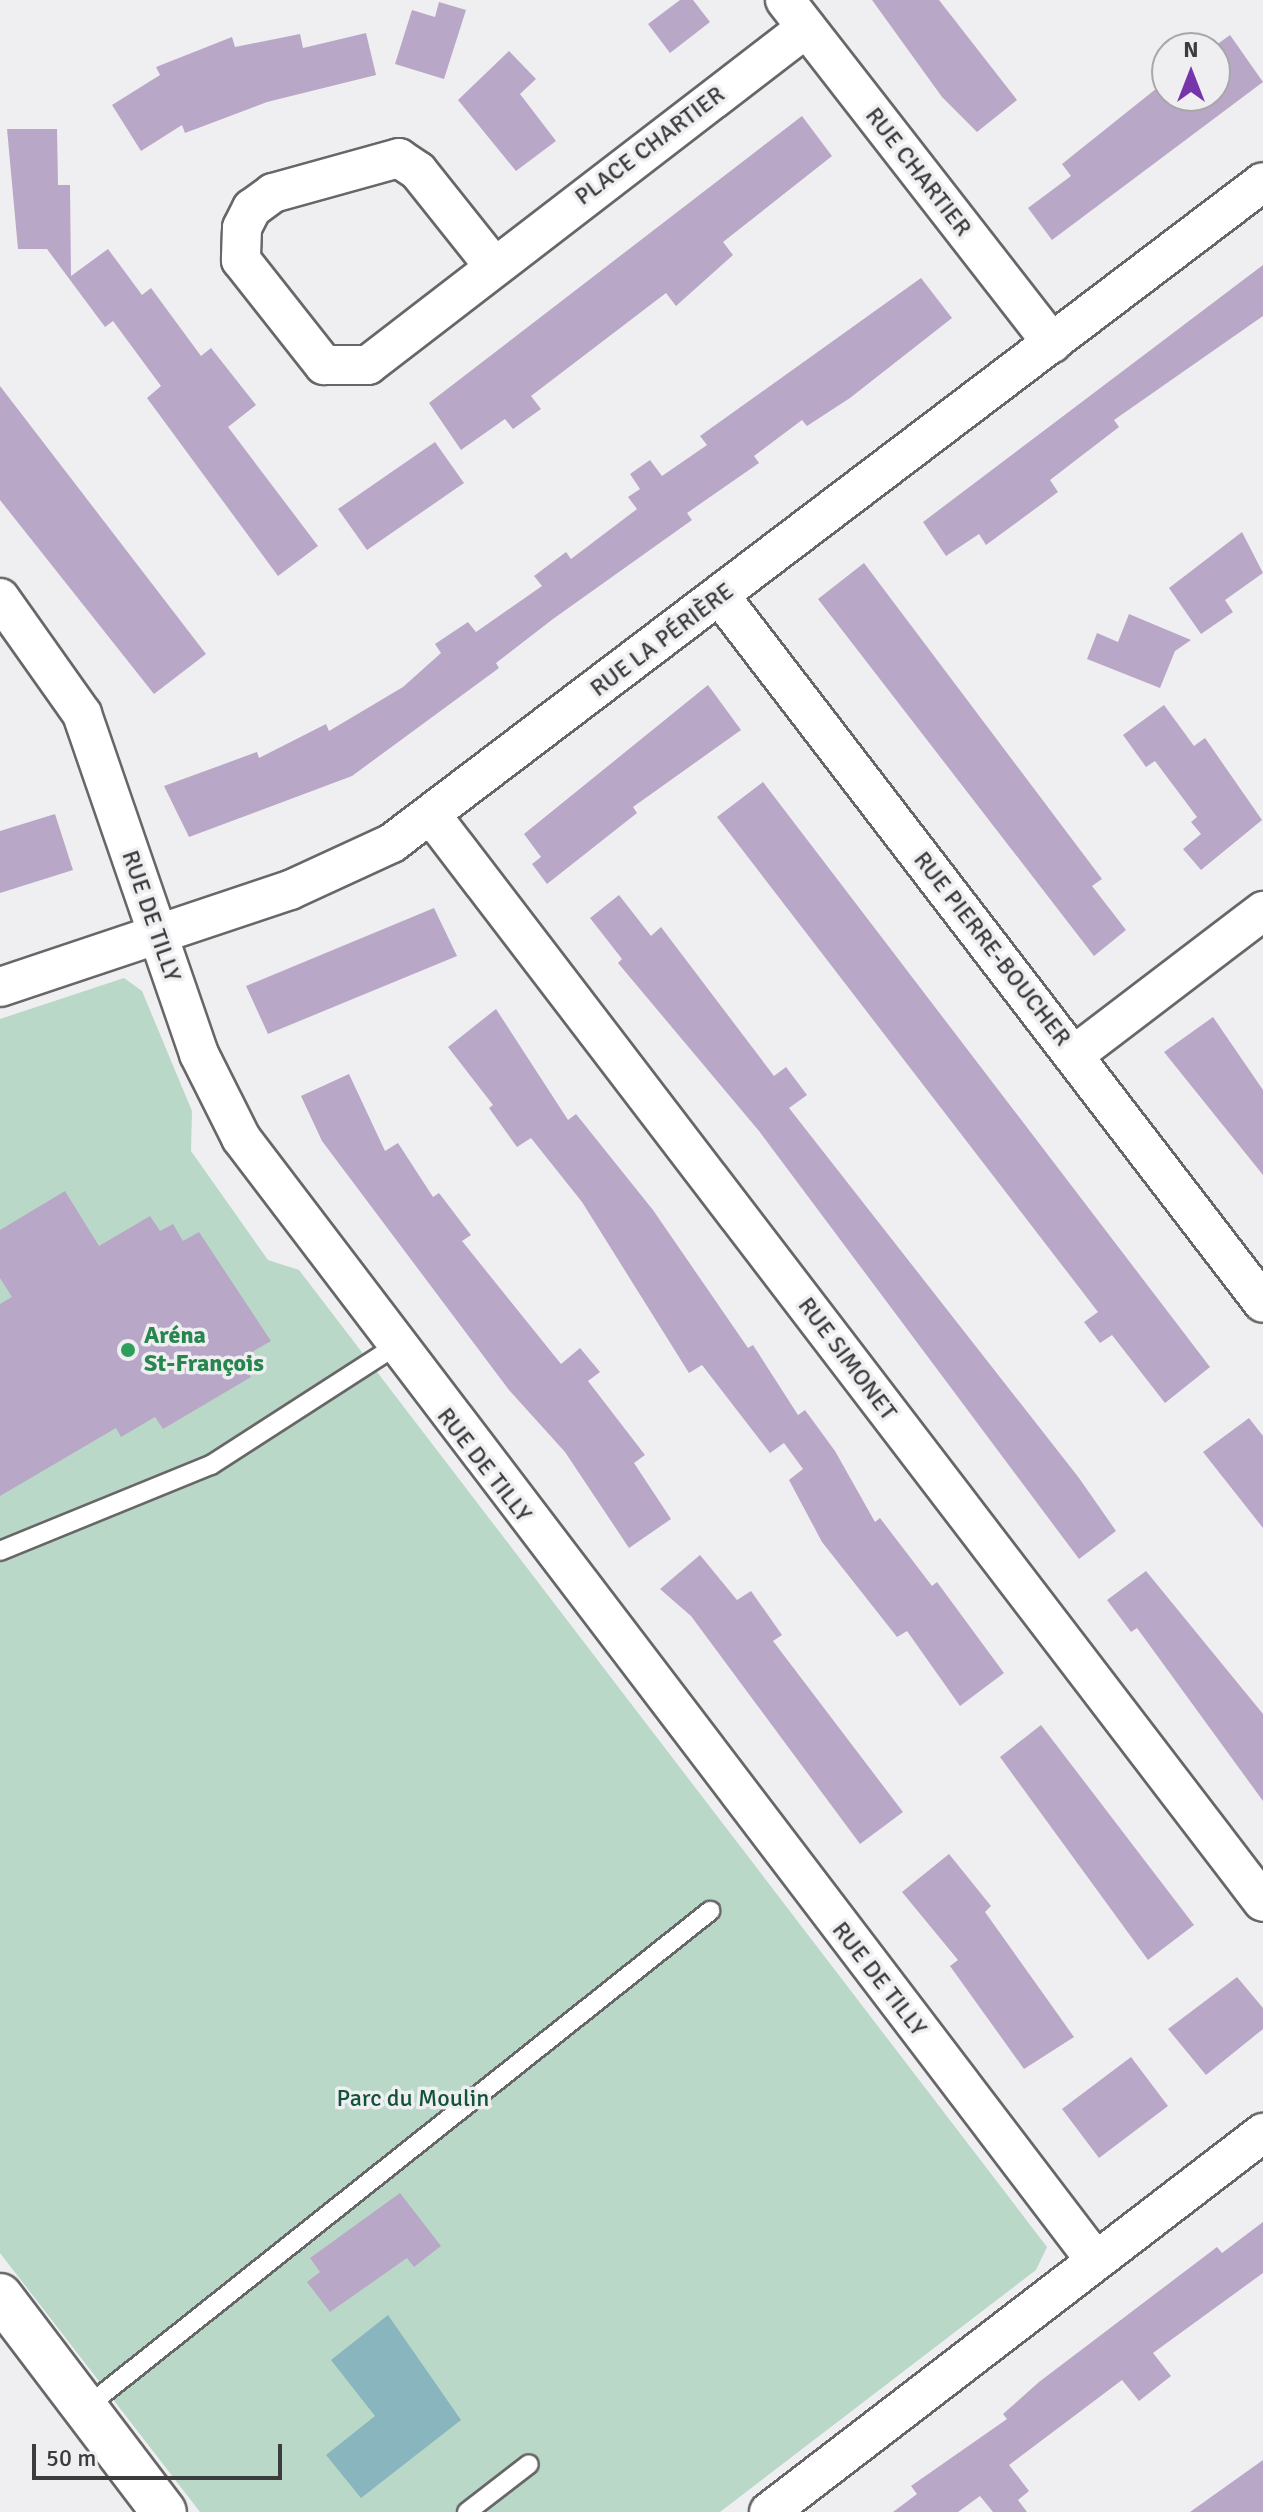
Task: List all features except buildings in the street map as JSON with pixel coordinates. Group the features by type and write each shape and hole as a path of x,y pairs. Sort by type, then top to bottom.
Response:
{"street":[{"name":"PLACE CHARTIER","path":"493,265 418,171 399,158 273,193 252,208 242,228 241,260 324,365 368,365 493,265 796,14"},
{"name":"RUE CHARTIER","path":"796,14 1052,343"},
{"name":"RUE LA PÉRIÈRE","path":"0,987 329,873 432,816 1263,182"},
{"name":"RUE PIERRE-BOUCHER","path":"720,596 1263,1303"},
{"name":"RUE DE TILLY","path":"0,598 82,714 199,1054 241,1138 394,1347 1096,2261"},
{"name":"RUE SIMONET","path":"432,816 1263,1902"},
{"path":"1074,1055 1263,911"},
{"path":"769,2512 1263,2133"},
{"path":"0,2296 164,2512"}],"lane":[{"path":"0,1551 211,1465 394,1347"},
{"path":"85,2408 710,1911"},
{"path":"467,2512 529,2464"}],"green space":[{"name":"Parc du Moulin","path":"124,978 142,991 192,1111 191,1151 268,1260 299,1270 1047,2247 1036,2270 720,2512 200,2512 0,2253 0,1019"}],"water":[{"path":"388,2315 461,2420 361,2498 326,2455 375,2416 331,2360"}],"place":[{"name":"Aréna St-François","path":"128,1350"}]}
